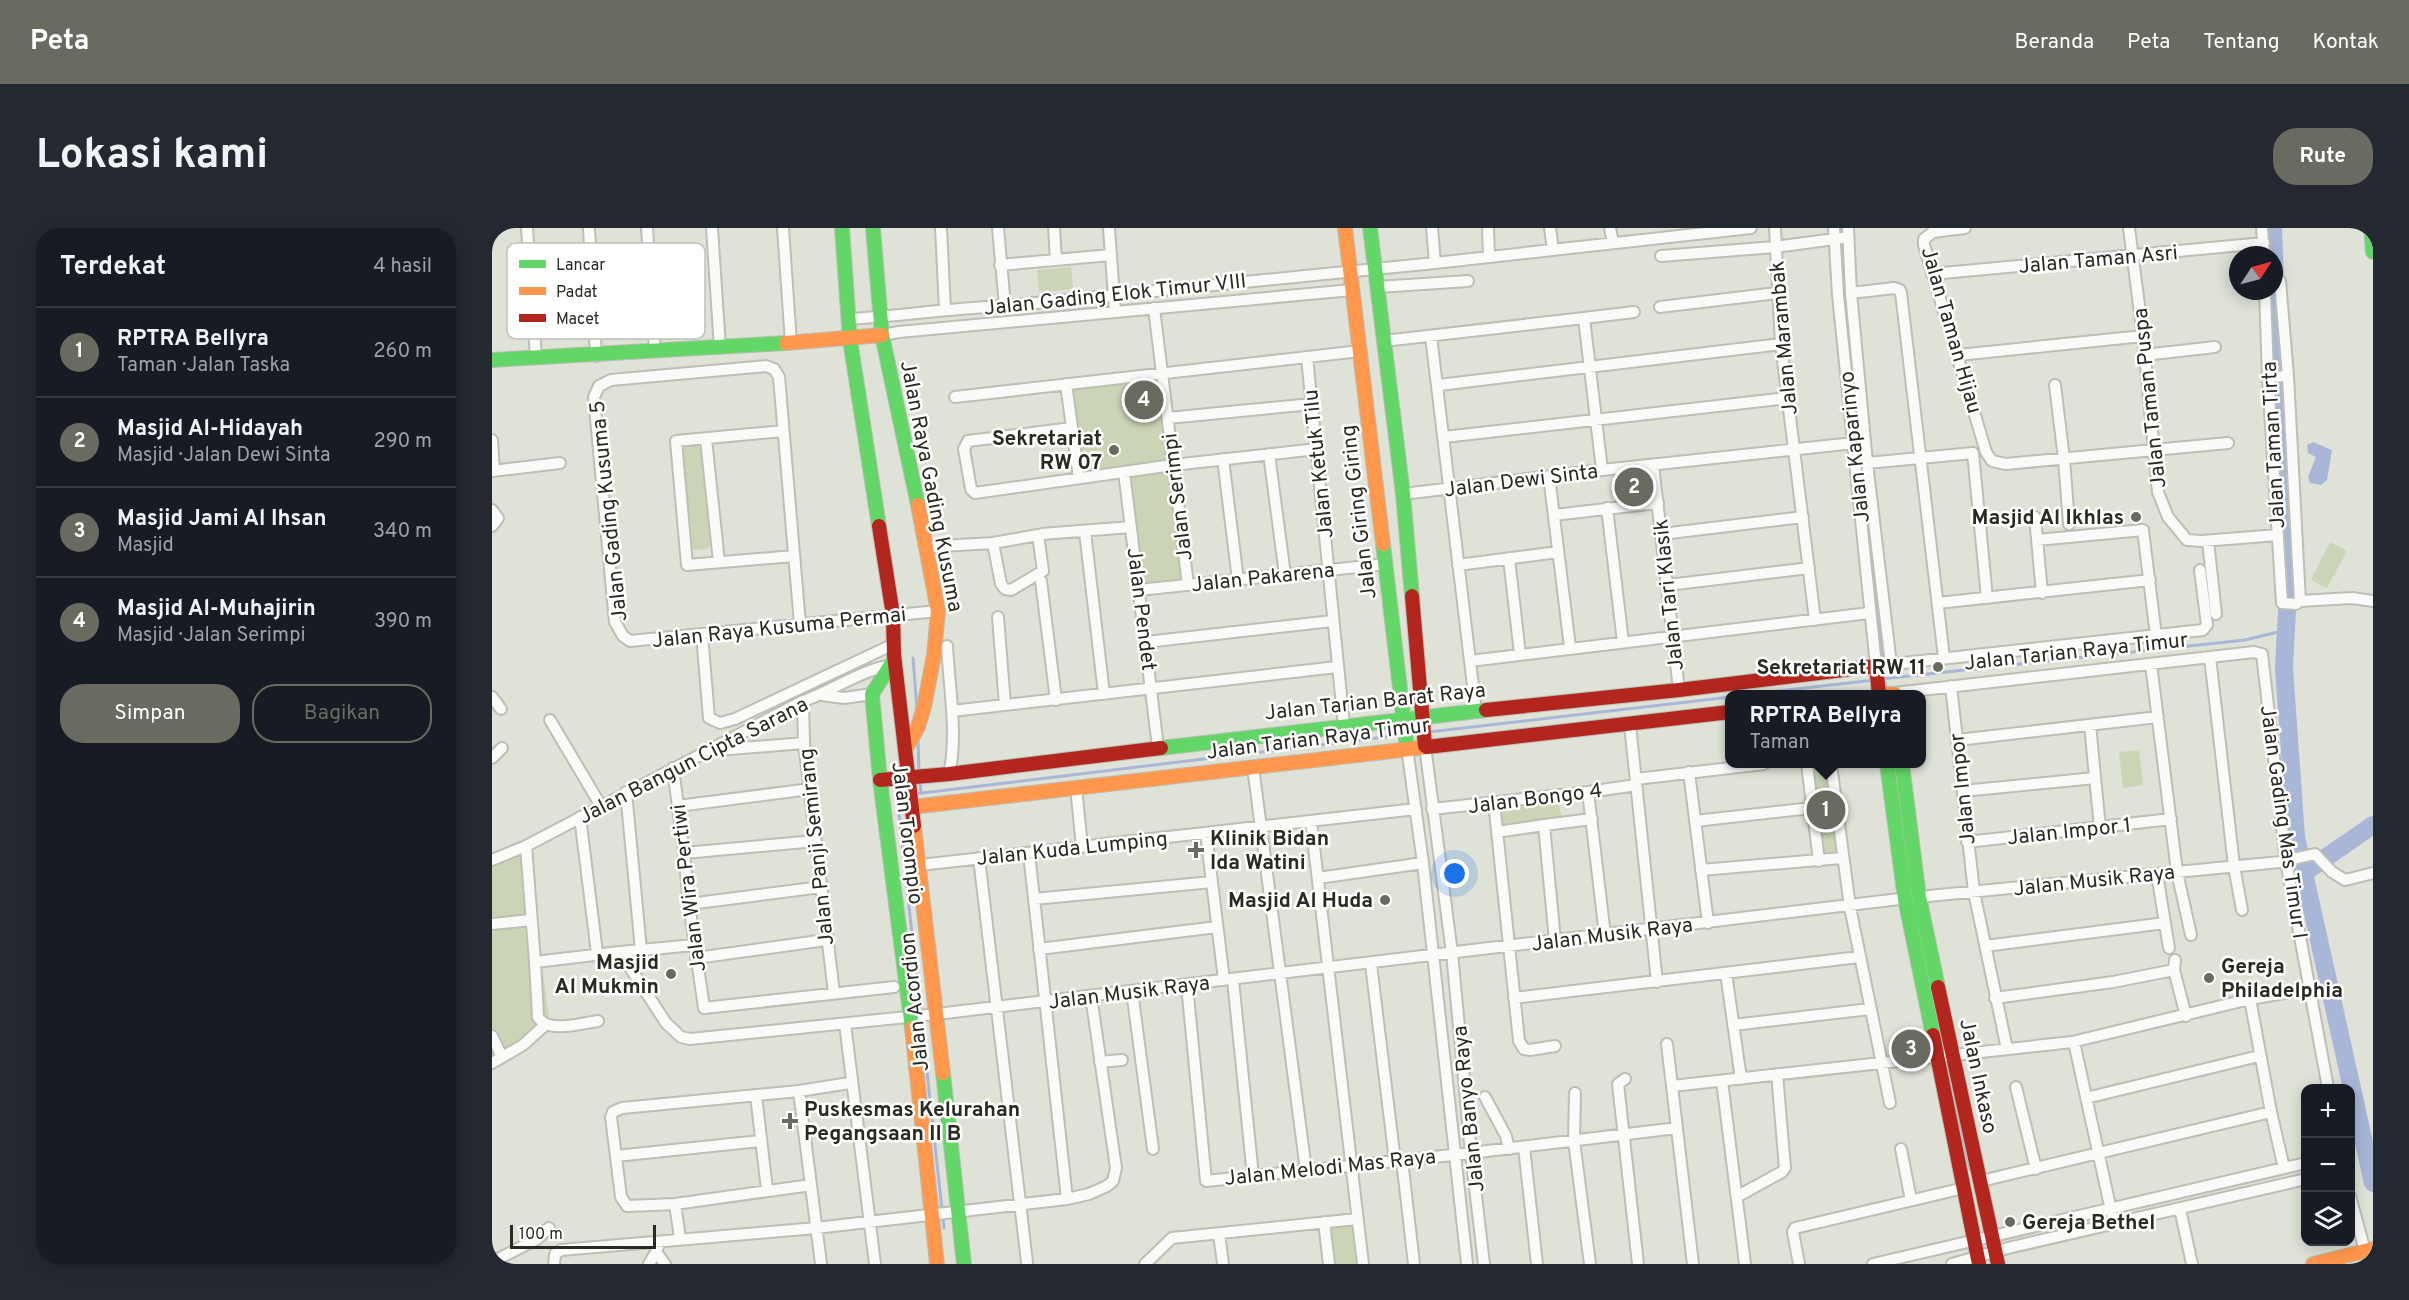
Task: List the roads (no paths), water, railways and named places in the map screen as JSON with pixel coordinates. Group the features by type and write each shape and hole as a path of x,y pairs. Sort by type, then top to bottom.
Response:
{"street":[{"path":"527,228 528,243"},
{"path":"589,228 590,243"},
{"path":"647,228 648,243"},
{"path":"712,228 720,348"},
{"path":"783,228 791,343"},
{"path":"842,228 850,339 893,615"},
{"name":"Jalan Raya Gading Kusuma","path":"873,228 882,335 938,611 934,655 913,737"},
{"path":"940,228 945,309"},
{"path":"998,228 1005,306"},
{"path":"1054,228 1056,260"},
{"path":"1109,228 1115,311"},
{"name":"Jalan Giring Giring","path":"1345,228 1406,746"},
{"path":"1370,228 1387,341 1425,743"},
{"path":"1432,228 1435,263"},
{"path":"1488,228 1489,257"},
{"path":"1550,228 1552,250"},
{"path":"1610,228 1613,243"},
{"path":"1376,278 1435,263 1613,243 1664,232 1751,228"},
{"name":"Jalan Taman Hijau","path":"1965,228 1933,232 1924,239 1932,274 1986,452 1992,460 2006,464 2064,459"},
{"name":"Jalan Taman Puspa","path":"2129,228 2143,336 2158,492 2168,517 2187,540 2208,541 2278,535"},
{"path":"2262,228 2264,243"},
{"path":"2371,228 2373,252"},
{"name":"Jalan Marambak","path":"1775,229 1781,344 1815,620"},
{"path":"1661,256 1775,245 1834,234 1848,235 1851,294 1867,463 1891,664"},
{"name":"Jalan Kaparinyo","path":"1834,234 1838,295 1876,669"},
{"name":"Jalan Taman Asri","path":"1932,274 2264,243"},
{"path":"1000,265 1111,255"},
{"name":"Jalan Gading Elok Timur VIII","path":"849,319 945,309 1005,306 1350,271 1376,278"},
{"path":"1376,278 1468,281"},
{"path":"1851,294 1894,288 1900,290 1901,293 1944,658"},
{"name":"Jalan Gading Elok Timur VIII","path":"882,335 1352,290"},
{"path":"1660,307 1777,293"},
{"name":"Jalan Taman Tirta","path":"2265,300 2283,602 2298,603 2288,376 2282,300"},
{"name":"Jalan Serimpi","path":"1154,308 1188,585"},
{"path":"1387,341 1585,323 1634,312"},
{"path":"1585,323 1602,470"},
{"path":"492,360 596,356 882,335"},
{"path":"1431,336 1439,385 1476,711"},
{"path":"1958,355 2143,336"},
{"path":"535,339 536,358"},
{"path":"595,339 596,356"},
{"path":"654,339 655,351"},
{"path":"1439,385 1781,344"},
{"path":"2144,355 2215,347"},
{"path":"955,397 1360,351"},
{"name":"Jalan Ketuk Tilu","path":"1306,357 1344,725"},
{"name":"Jalan Gading Kusuma 5","path":"623,636 615,622 612,598 594,397 599,386 611,380 766,366 774,369 779,377 783,431"},
{"name":"Jalan Taman Tirta","path":"2269,377 2288,376"},
{"path":"1066,384 1079,478"},
{"path":"2055,385 2064,459 2068,524"},
{"path":"1444,436 1788,398"},
{"path":"1168,417 1312,404"},
{"path":"1072,428 971,440 965,444 964,449 970,486 975,493 1173,465 1317,449"},
{"path":"794,556 687,565 676,441 783,431 800,624"},
{"path":"706,439 719,562"},
{"path":"492,440 493,471 560,463"},
{"path":"2064,459 2228,442"},
{"name":"Jalan Dewi Sinta","path":"1403,494 1854,443"},
{"path":"1867,463 1973,453 1987,598"},
{"path":"1269,454 1285,575"},
{"path":"1223,459 1238,580"},
{"name":"Jalan Tari Klasik","path":"1653,465 1679,690"},
{"name":"Jalan Pendet","path":"1124,472 1158,747"},
{"path":"1549,476 1570,647"},
{"path":"1554,515 1658,503"},
{"path":"1606,508 1623,642"},
{"path":"492,510 498,518 492,526"},
{"path":"1662,534 1803,517"},
{"path":"2035,517 2042,592"},
{"path":"925,547 993,543 1040,534 1131,527"},
{"path":"2037,540 2143,530 2156,636"},
{"path":"1085,532 1104,694"},
{"path":"993,543 1001,584 1005,589 1011,590 1043,571 1040,534"},
{"path":"2208,541 2216,614"},
{"path":"1458,565 1558,552"},
{"path":"1509,559 1520,654"},
{"name":"Jalan Pakarena","path":"1139,590 1386,564"},
{"path":"1668,585 1809,568"},
{"path":"1884,690 1876,669 1891,664 2200,631 2207,625 2200,570"},
{"path":"1938,603 2150,580"},
{"path":"1041,581 1056,700"},
{"path":"2298,603 2352,598 2373,601"},
{"name":"Jalan Raya Kusuma Permai","path":"623,636 630,641 938,611"},
{"path":"1470,661 1570,647 1869,613"},
{"name":"Jalan Torompio","path":"893,615 893,664 913,737 912,804"},
{"path":"998,617 1005,705"},
{"path":"1146,642 1332,621"},
{"path":"702,634 709,717 720,723 735,719 894,644"},
{"path":"947,646 952,711 952,760 949,774"},
{"name":"Jalan Tarian Raya Timur","path":"1918,690 2257,652 2262,654"},
{"name":"Jalan Gading Mas Timur I","path":"2262,654 2308,989 2327,1084"},
{"path":"2211,657 2234,866 2242,910"},
{"path":"821,695 844,698 872,694 893,664"},
{"name":"Jalan Bangun Cipta Sarana","path":"492,860 526,846 803,701 880,667 893,664"},
{"path":"2151,664 2177,872 2191,935"},
{"path":"952,711 1337,667"},
{"name":"Jalan Tarian Barat Raya","path":"880,780 949,774 1344,725 1403,721 1476,711 1876,669"},
{"name":"Jalan Impor","path":"1951,686 1974,892 2007,1049"},
{"name":"Jalan Torompio","path":"872,694 880,780 913,1017 937,1264"},
{"path":"492,698 501,709"},
{"name":"Jalan Panji Semirang","path":"803,701 804,743 834,993"},
{"name":"Jalan Tarian Raya Timur","path":"912,804 1253,767 1425,743 1630,725 1725,713"},
{"path":"1958,740 2158,717"},
{"path":"550,720 601,806"},
{"path":"1630,725 1657,982"},
{"path":"2090,725 2100,828"},
{"path":"712,750 804,743"},
{"name":"Jalan Banyo Raya","path":"1425,743 1452,953 1462,1154 1484,1264"},
{"path":"1406,746 1423,863 1433,956 1462,1154 1467,1264"},
{"path":"492,758 502,748"},
{"path":"1253,767 1259,827 1281,974 1306,1170"},
{"name":"Jalan Wira Pertiwi","path":"673,768 694,945 704,1008 834,993"},
{"name":"Jalan Bongo 4","path":"1432,809 1588,792 1689,772 1726,768"},
{"path":"1807,768 1819,861"},
{"path":"1831,768 1850,907 1890,1103"},
{"path":"1888,768 1912,898"},
{"path":"1902,768 1912,898"},
{"path":"1689,772 1708,923"},
{"path":"1963,791 2095,778"},
{"path":"1076,787 1082,847"},
{"path":"678,806 810,789"},
{"path":"626,792 641,950"},
{"path":"1588,792 1605,935"},
{"path":"1494,802 1519,1041 1524,1049 1530,1050 1555,1046"},
{"name":"Jalan Acordion","path":"912,804 936,1014 954,1214 964,1264"},
{"path":"1695,820 1812,808"},
{"name":"Jalan Kuda Lumping","path":"920,865 1416,809"},
{"path":"580,817 597,953"},
{"path":"1497,832 1592,819"},
{"name":"Jalan Impor 1","path":"1967,842 2171,819"},
{"path":"1311,821 1362,1264"},
{"path":"1544,825 1555,941"},
{"path":"1206,833 1217,927 1228,980 1253,1176"},
{"path":"684,852 815,841"},
{"path":"526,846 538,1017 550,1026 598,1021"},
{"path":"1029,853 1067,1199"},
{"name":"Jalan Musik Raya","path":"620,952 666,1023 681,1037 690,1039 913,1017 1912,898 2289,861 2315,854 2332,872 2345,880 2373,873"},
{"path":"979,858 1027,1262"},
{"path":"1701,870 1842,858"},
{"path":"1318,878 1423,863"},
{"path":"2157,874 2169,948"},
{"path":"1034,899 1212,882"},
{"path":"689,904 821,887"},
{"name":"Jalan Inkaso","path":"1912,898 1955,1110 1981,1181 1984,1238"},
{"path":"492,924 531,920"},
{"path":"1985,946 2165,922"},
{"path":"1039,949 1217,927"},
{"path":"696,958 826,940"},
{"path":"535,962 597,953 694,945"},
{"path":"1514,998 1859,957"},
{"path":"1371,964 1414,1264"},
{"path":"1995,998 2113,982 2175,965 2186,1016"},
{"path":"1726,973 1741,1078"},
{"name":"Jalan Melodi Mas Raya","path":"1187,985 1206,1180 1509,1149 1677,1128"},
{"path":"834,993 894,987"},
{"path":"1672,1086 2074,1042 2250,999 2308,989"},
{"path":"1132,991 1153,1149"},
{"path":"554,1264 555,1254 561,1250 639,1241 658,1247 680,1238 816,1228 954,1214 1067,1199 1089,1194 1107,1186 1113,1180 1116,1168 1091,996"},
{"path":"2250,999 2259,1056 2284,1168"},
{"path":"1733,1024 1870,1009"},
{"path":"492,1063 523,1045 545,1024"},
{"path":"845,1024 850,1083 875,1264"},
{"path":"492,1036 502,1057"},
{"path":"2074,1042 2114,1223"},
{"path":"1667,1044 1693,1264"},
{"path":"2086,1098 2259,1056"},
{"path":"1101,1062 1122,1060"},
{"path":"1738,1197 1782,1172 1785,1168 1777,1074"},
{"path":"1722,1081 1745,1264"},
{"path":"1622,1082 1623,1134 1638,1264"},
{"path":"811,1185 675,1204 627,1206 621,1197 611,1117 613,1112 622,1108 799,1091 850,1083"},
{"path":"2016,1087 2036,1169"},
{"path":"799,1091 821,1264"},
{"path":"1575,1093 1574,1141 1590,1264"},
{"path":"756,1095 767,1190"},
{"path":"1485,1097 1506,1136 1509,1149"},
{"path":"1955,1110 1964,1188 1984,1238 1988,1257"},
{"path":"1981,1181 2271,1112"},
{"path":"616,1156 760,1141"},
{"path":"1524,1147 1537,1264"},
{"path":"1901,1149 1911,1200"},
{"path":"1873,1264 2301,1164"},
{"path":"1952,1264 1988,1257 2114,1223 2301,1180"},
{"path":"1799,1264 1793,1232 1795,1228 1964,1188"},
{"path":"675,1204 680,1238"},
{"path":"2180,1209 2192,1264"},
{"path":"2313,1264 2370,1250 2355,1210"},
{"path":"1145,1264 1171,1238 1357,1219"},
{"path":"1324,1222 1329,1264"},
{"path":"492,1262 537,1239 549,1228"},
{"path":"1219,1234 1223,1264"},
{"path":"649,1264 658,1247"},
{"path":"658,1247 665,1264"}],"water":[{"path":"2313,442 2332,450 2327,480 2321,485 2310,483 2308,477 2316,457 2308,453 2307,445"}],"waterway":[{"path":"2273,228 2287,610 2284,668 2296,837 2373,1183"},
{"path":"1866,512 1882,659"},
{"path":"1881,679 2245,640 2286,630"},
{"path":"913,658 917,710"},
{"path":"1883,669 1886,689"},
{"path":"1786,690 1875,680"},
{"path":"1429,732 1725,698"},
{"path":"914,794 1402,735"},
{"path":"918,738 919,773"},
{"path":"1895,768 1901,821"},
{"path":"920,780 921,793"},
{"path":"907,795 897,796 944,1228"},
{"path":"2305,872 2373,825"},
{"path":"1912,899 1924,954"},
{"path":"1937,1013 1962,1141 1971,1171"}],"place":[{"name":"Masjid Al-Muhajirin","path":"1144,400"},
{"name":"Sekretariat RW 07","path":"1114,450"},
{"name":"Masjid Al-Hidayah","path":"1634,487"},
{"name":"Masjid Al Ikhlas","path":"2136,517"},
{"name":"Sekretariat RW 11","path":"1938,667"},
{"name":"RPTRA Bellyra","path":"1826,810"},
{"name":"Klinik Bidan Ida Watini","path":"1196,850"},
{"name":"Masjid Al Huda","path":"1385,900"},
{"name":"Masjid Al Mukmin","path":"671,974"},
{"name":"Gereja Philadelphia","path":"2209,978"},
{"name":"Masjid Jami Al Ihsan","path":"1911,1049"},
{"name":"Puskesmas Kelurahan Pegangsaan II B","path":"790,1121"},
{"name":"Gereja Bethel","path":"2010,1222"}]}
